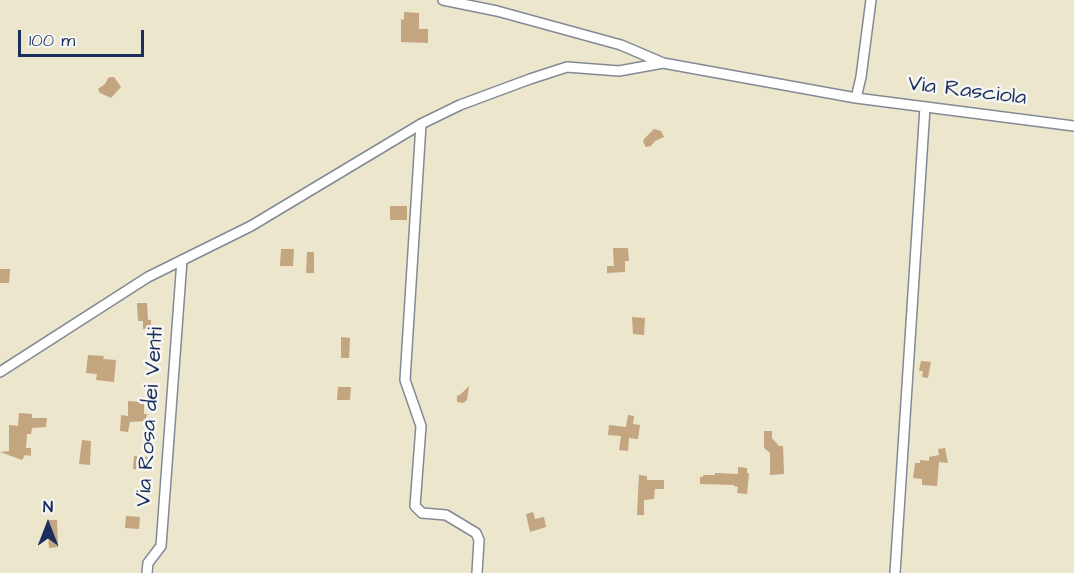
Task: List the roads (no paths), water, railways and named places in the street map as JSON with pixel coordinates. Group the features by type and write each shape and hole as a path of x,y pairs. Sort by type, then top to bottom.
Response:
{"street":[{"path":"443,0 497,11 621,45 663,63"},
{"path":"856,98 871,0"},
{"path":"0,372 148,277 251,226 421,124 460,105 567,67 620,71 663,63"},
{"name":"Via Rasciola","path":"663,63 856,98 1074,126"},
{"path":"895,573 925,106"},
{"path":"421,124 405,380 422,426 415,506 422,513 446,515 476,533 479,540 477,573"},
{"name":"Via Rosa dei Venti","path":"147,573 148,563 160,546 182,260"}]}
